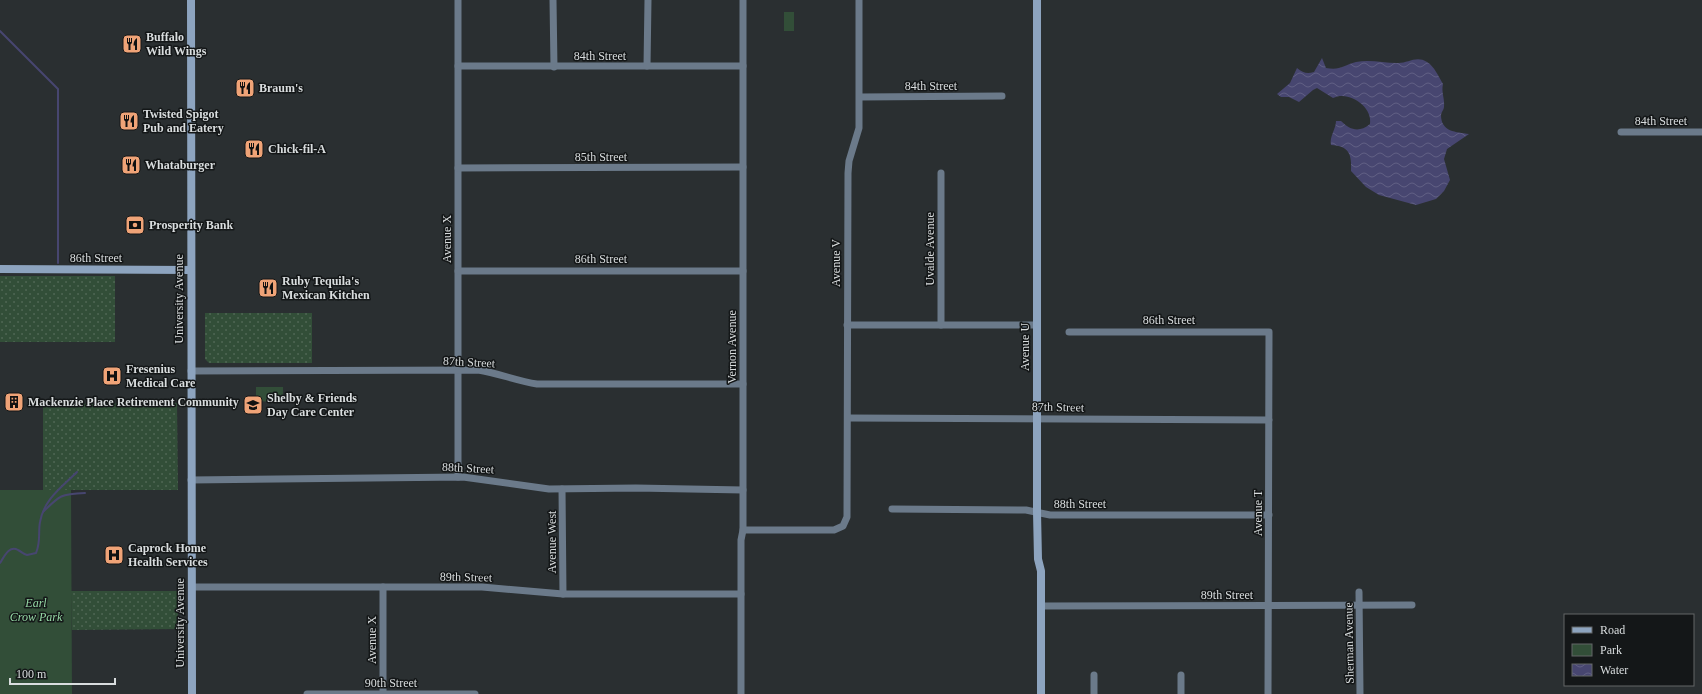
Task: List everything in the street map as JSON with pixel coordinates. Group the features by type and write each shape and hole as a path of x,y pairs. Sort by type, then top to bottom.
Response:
{"street":[{"name":"University Avenue","path":"191,0 192,694"},
{"name":"Avenue X","path":"458,0 458,477"},
{"path":"553,0 554,67"},
{"path":"647,66 648,0"},
{"name":"Vernon Avenue","path":"741,694 741,540 743,530 743,0"},
{"name":"Avenue V","path":"743,530 834,530 843,526 847,517 848,173 849,161 859,128 859,0"},
{"name":"Avenue U","path":"1037,0 1037,512 1038,559 1041,571 1042,606 1041,694"},
{"name":"84th Street","path":"458,66 743,66"},
{"name":"84th Street","path":"860,97 1002,96"},
{"name":"84th Street","path":"1621,132 1702,132"},
{"name":"85th Street","path":"458,168 743,167"},
{"name":"Uvalde Avenue","path":"941,172 941,326"},
{"name":"86th Street","path":"0,270 191,270"},
{"name":"86th Street","path":"458,271 743,271"},
{"path":"847,325 1037,326"},
{"name":"86th Street","path":"1069,332 1269,332"},
{"name":"Avenue T","path":"1268,694 1269,332"},
{"name":"87th Street","path":"192,371 458,371 496,373 524,382 537,384 743,384"},
{"name":"87th Street","path":"848,418 1269,420"},
{"name":"88th Street","path":"192,480 458,477 498,481 527,487 562,489 636,488 743,490"},
{"name":"Avenue West","path":"562,489 563,594"},
{"name":"88th Street","path":"892,509 1026,510 1050,515 1269,515"},
{"name":"89th Street","path":"192,587 482,587 563,594 741,594"},
{"name":"Avenue X","path":"383,587 383,694"},
{"name":"Sherman Avenue","path":"1359,592 1360,694"},
{"name":"89th Street","path":"1042,606 1412,605"},
{"path":"1094,675 1094,694"},
{"path":"1181,675 1181,694"},
{"name":"90th Street","path":"307,694 475,694"}],"green space":[{"path":"784,12 794,12 794,31 784,31"},
{"path":"0,276 115,276 115,342 0,342"},
{"path":"205,313 312,313 312,363 209,363 205,359"},
{"path":"256,387 283,387 283,402 282,396 275,396 275,402 256,401"},
{"path":"177,403 178,490 43,490 43,404"},
{"name":"Earl Crow Park","path":"0,490 71,490 72,694 0,694"},
{"path":"71,591 178,591 178,629 72,630"}],"water":[{"path":"1322,58 1326,68 1331,69 1361,61 1401,63 1419,59 1432,66 1443,84 1442,90 1444,107 1441,115 1444,125 1450,130 1469,134 1447,149 1444,159 1450,180 1444,191 1436,199 1416,205 1379,195 1366,187 1351,171 1351,160 1348,152 1342,147 1331,145 1331,139 1336,121 1341,121 1348,127 1355,129 1362,129 1370,124 1368,112 1364,106 1353,98 1339,96 1333,98 1317,88 1299,102 1289,97 1281,97 1277,94 1290,83 1297,68 1305,73 1314,72"}],"waterway":[{"path":"0,31 58,89 58,263"},
{"path":"0,563 7,552 12,549 18,550 27,555 36,553 40,522 45,507 54,494 77,472"},
{"path":"43,512 61,496 85,493"}],"place":[{"name":"Buffalo Wild Wings","path":"132,44"},
{"name":"Braum's","path":"245,88"},
{"name":"Twisted Spigot Pub and Eatery","path":"129,121"},
{"name":"Chick-fil-A","path":"254,149"},
{"name":"Whataburger","path":"131,165"},
{"name":"Prosperity Bank","path":"135,225"},
{"name":"Ruby Tequila's Mexican Kitchen","path":"268,288"},
{"name":"Fresenius Medical Care","path":"112,376"},
{"name":"Mackenzie Place Retirement Community","path":"14,402"},
{"name":"Shelby & Friends Day Care Center","path":"253,405"},
{"name":"Caprock Home Health Services","path":"114,555"}]}
